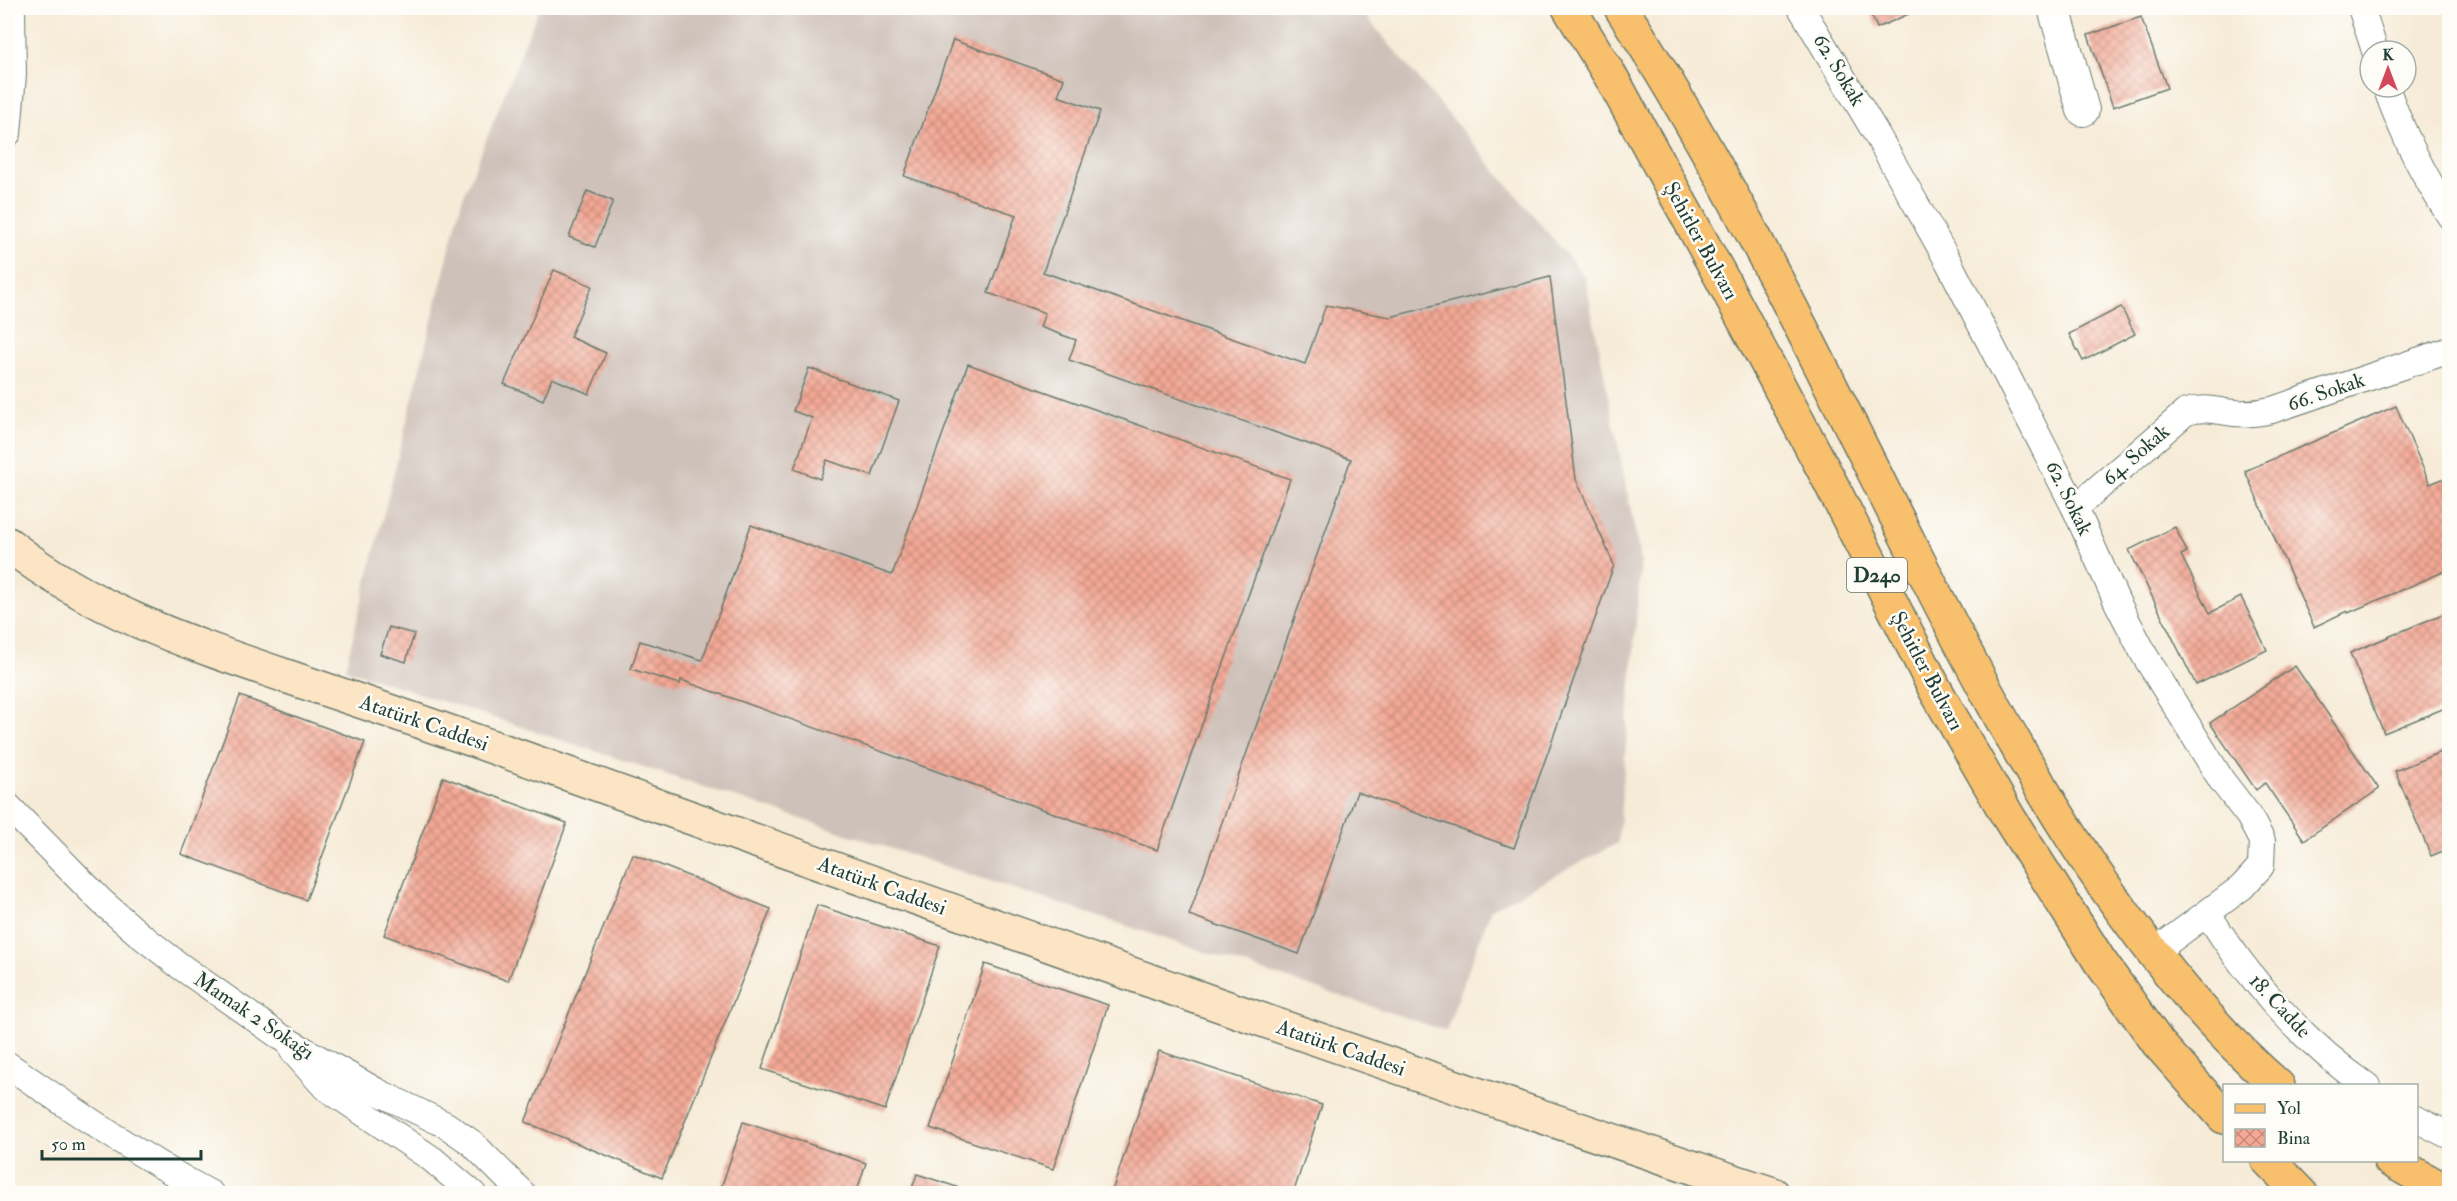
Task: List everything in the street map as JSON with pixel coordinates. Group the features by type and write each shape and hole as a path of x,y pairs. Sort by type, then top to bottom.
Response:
{"main road":[{"name":"Şehitler Bulvarı","path":"1569,8 1614,82 1721,277 1828,478 1935,690 2008,818 2099,960 2158,1043 2223,1116"},
{"name":"Şehitler Bulvarı","path":"1621,8 1701,140 1761,252 1971,665 2043,790 2091,867 2153,953 2196,1006 2276,1084"},
{"name":"Atatürk Caddesi","path":"8,544 59,582 107,608 216,651 417,720 1168,988 1525,1112 1773,1194"},
{"path":"2269,1162 2301,1194"},
{"path":"2392,1162 2450,1191"}],"street":[{"path":"8,133 14,75 12,8"},
{"name":"62. Sokak","path":"1801,8 1866,115 1948,261 2075,508 2117,602 2145,656 2222,781 2249,816 2262,841 2261,866 2242,887 2153,953"},
{"path":"2054,8 2084,110"},
{"path":"2361,8 2370,39"},
{"path":"2390,99 2404,135 2421,170 2450,216"},
{"name":"66. Sokak","path":"2200,408 2235,413 2265,412 2450,350"},
{"name":"64. Sokak","path":"2075,508 2186,412 2200,408"},
{"name":"Mamak 2 Sokağı","path":"8,806 101,901 180,966 281,1037 376,1091 446,1125 472,1143 523,1194"},
{"name":"18. Cadde","path":"2208,914 2231,951 2266,994 2300,1030 2365,1084"},
{"path":"281,1037 308,1071 325,1087 432,1159 473,1194"},
{"path":"8,1065 66,1106 179,1177 211,1194"},
{"path":"2418,1120 2450,1136"}],"shaded area":[{"path":"539,8 1359,8 1585,277 1641,562 1618,843 1491,909 1446,1031 345,669 462,200"}],"building":[{"path":"1868,8 1922,8 1877,28"},
{"path":"2141,17 2167,88 2113,107 2088,35"},
{"path":"953,40 1064,79 1058,96 1100,111 1043,272 1305,364 1326,305 1390,317 1550,277 1576,479 1614,565 1514,848 1357,792 1299,954 1189,915 1351,459 1069,360 1076,340 1040,327 1045,313 988,293 1016,215 904,176"},
{"path":"587,191 613,201 595,247 569,237"},
{"path":"554,270 592,286 570,337 606,353 589,394 552,378 543,400 504,384"},
{"path":"2121,307 2135,334 2083,361 2069,334"},
{"path":"968,364 1290,479 1157,850 681,680 680,684 631,669 640,641 702,660 751,525 892,575"},
{"path":"809,368 899,401 872,476 827,460 820,479 794,469 812,418 793,411"},
{"path":"2396,406 2430,484 2450,476 2450,569 2314,627 2245,471"},
{"path":"2175,527 2187,552 2181,555 2210,613 2241,597 2267,650 2196,685 2129,550"},
{"path":"2450,611 2450,706 2384,733 2350,653"},
{"path":"389,627 414,634 406,662 380,654"},
{"path":"2295,666 2379,789 2304,840 2265,783 2256,790 2210,723"},
{"path":"240,696 365,742 306,900 181,854"},
{"path":"2450,748 2450,848 2431,856 2395,771"},
{"path":"443,777 567,823 508,981 384,935"},
{"path":"633,854 771,909 662,1178 525,1122"},
{"path":"817,905 940,946 885,1110 762,1069"},
{"path":"985,964 1108,1005 1053,1169 930,1128"},
{"path":"1159,1051 1322,1105 1293,1194 1111,1194"},
{"path":"743,1122 866,1163 856,1194 719,1194"},
{"path":"917,1174 966,1190 965,1194 910,1194"}]}
